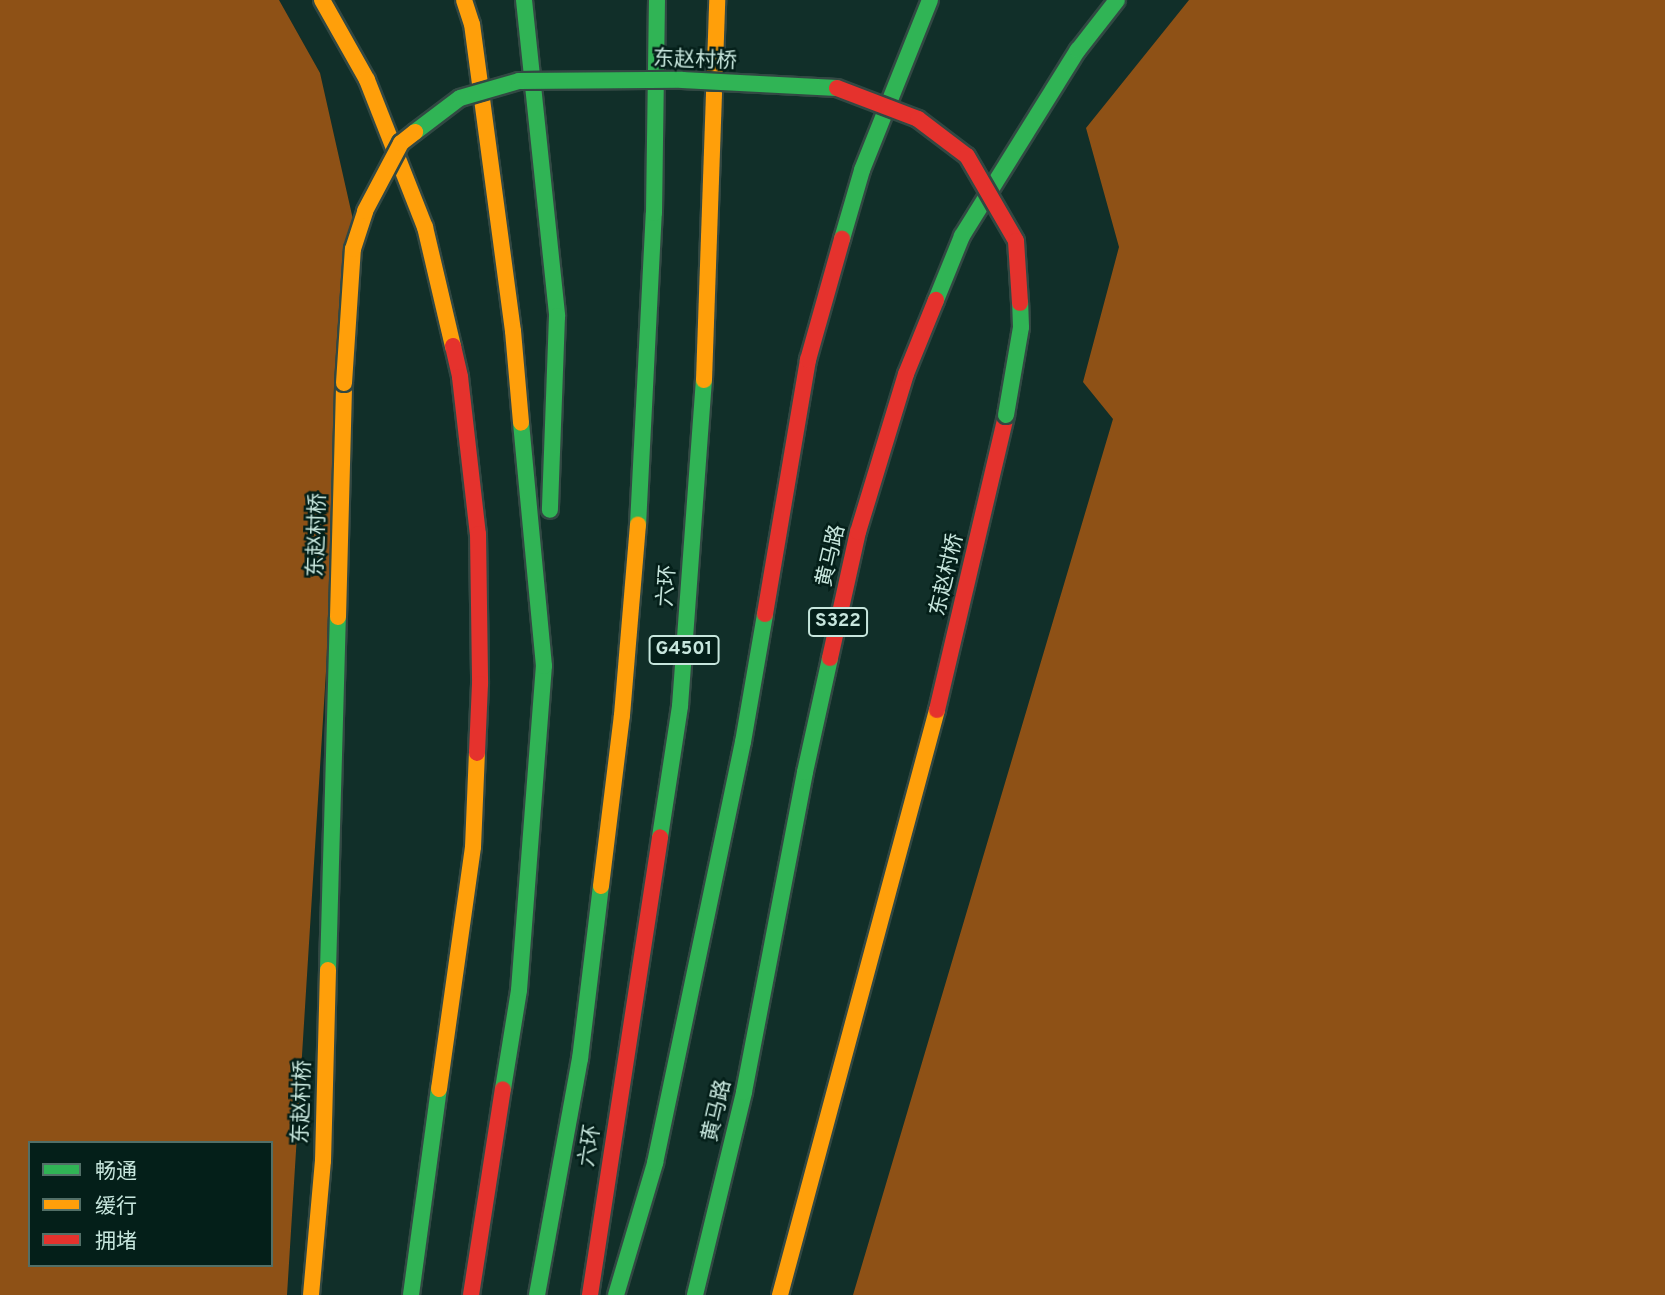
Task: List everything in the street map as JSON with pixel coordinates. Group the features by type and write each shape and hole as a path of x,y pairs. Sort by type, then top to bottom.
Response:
{"main road":[{"path":"322,0 367,80 425,227 460,377 478,534 480,684 473,847 411,1295"},
{"path":"464,0 472,24 513,331 544,666"},
{"path":"471,1295 519,990 544,666 557,316 524,0"},
{"name":"六环","path":"537,1295 580,1059 622,715 642,479 654,212 657,0"},
{"name":"六环","path":"590,1295 680,706 707,334 717,0"},
{"path":"616,1295 655,1163 744,742 808,360 862,170 930,0"},
{"name":"黄马路","path":"695,1295 744,1092 805,772 858,532 906,374 962,236 1078,50 1116,0"},
{"name":"东赵村桥","path":"311,1295 323,1161 344,383 353,248 365,211 401,143 460,98 519,82 722,82 844,88 918,119 967,156 1016,241 1021,327 1006,415 948,668 780,1295"}],"shaded area":[{"path":"0,0 279,0 320,73 354,224 287,1295 0,1295"},
{"path":"1189,0 1665,0 1665,1295 853,1295 1113,419 1083,382 1119,247 1086,128"}],"traffic: fast":[{"path":"524,0 557,316 550,510"},
{"path":"638,525 654,213 657,0"},
{"path":"842,239 862,170 930,0"},
{"path":"936,300 962,236 1078,50 1117,0"},
{"path":"415,132 460,98 519,81 682,80 837,88"},
{"path":"1006,415 1021,327 1020,303"},
{"path":"660,837 680,706 704,380"},
{"path":"503,1089 519,990 544,666 521,423"},
{"path":"616,1295 655,1163 743,742 765,614"},
{"path":"328,970 338,617"},
{"path":"695,1295 744,1092 805,772 830,658"},
{"path":"537,1295 580,1059 601,886"},
{"path":"411,1295 439,1089"}],"traffic: slow":[{"path":"322,0 367,80 425,227 453,346"},
{"path":"464,0 472,24 513,331 521,423"},
{"path":"704,380 717,0"},
{"path":"344,383 353,249 365,211 401,143 415,132"},
{"path":"338,617 344,383"},
{"path":"601,886 622,715 638,525"},
{"path":"780,1295 937,710"},
{"path":"439,1089 473,847 477,753"},
{"path":"311,1295 323,1161 328,970"}],"traffic: jam":[{"path":"837,88 918,119 967,156 1016,241 1020,303"},
{"path":"765,614 808,360 842,239"},
{"path":"830,658 858,532 906,374 936,300"},
{"path":"453,346 460,377 478,534 480,684 477,753"},
{"path":"937,710 1006,415"},
{"path":"590,1295 660,837"},
{"path":"471,1295 503,1089"}]}
